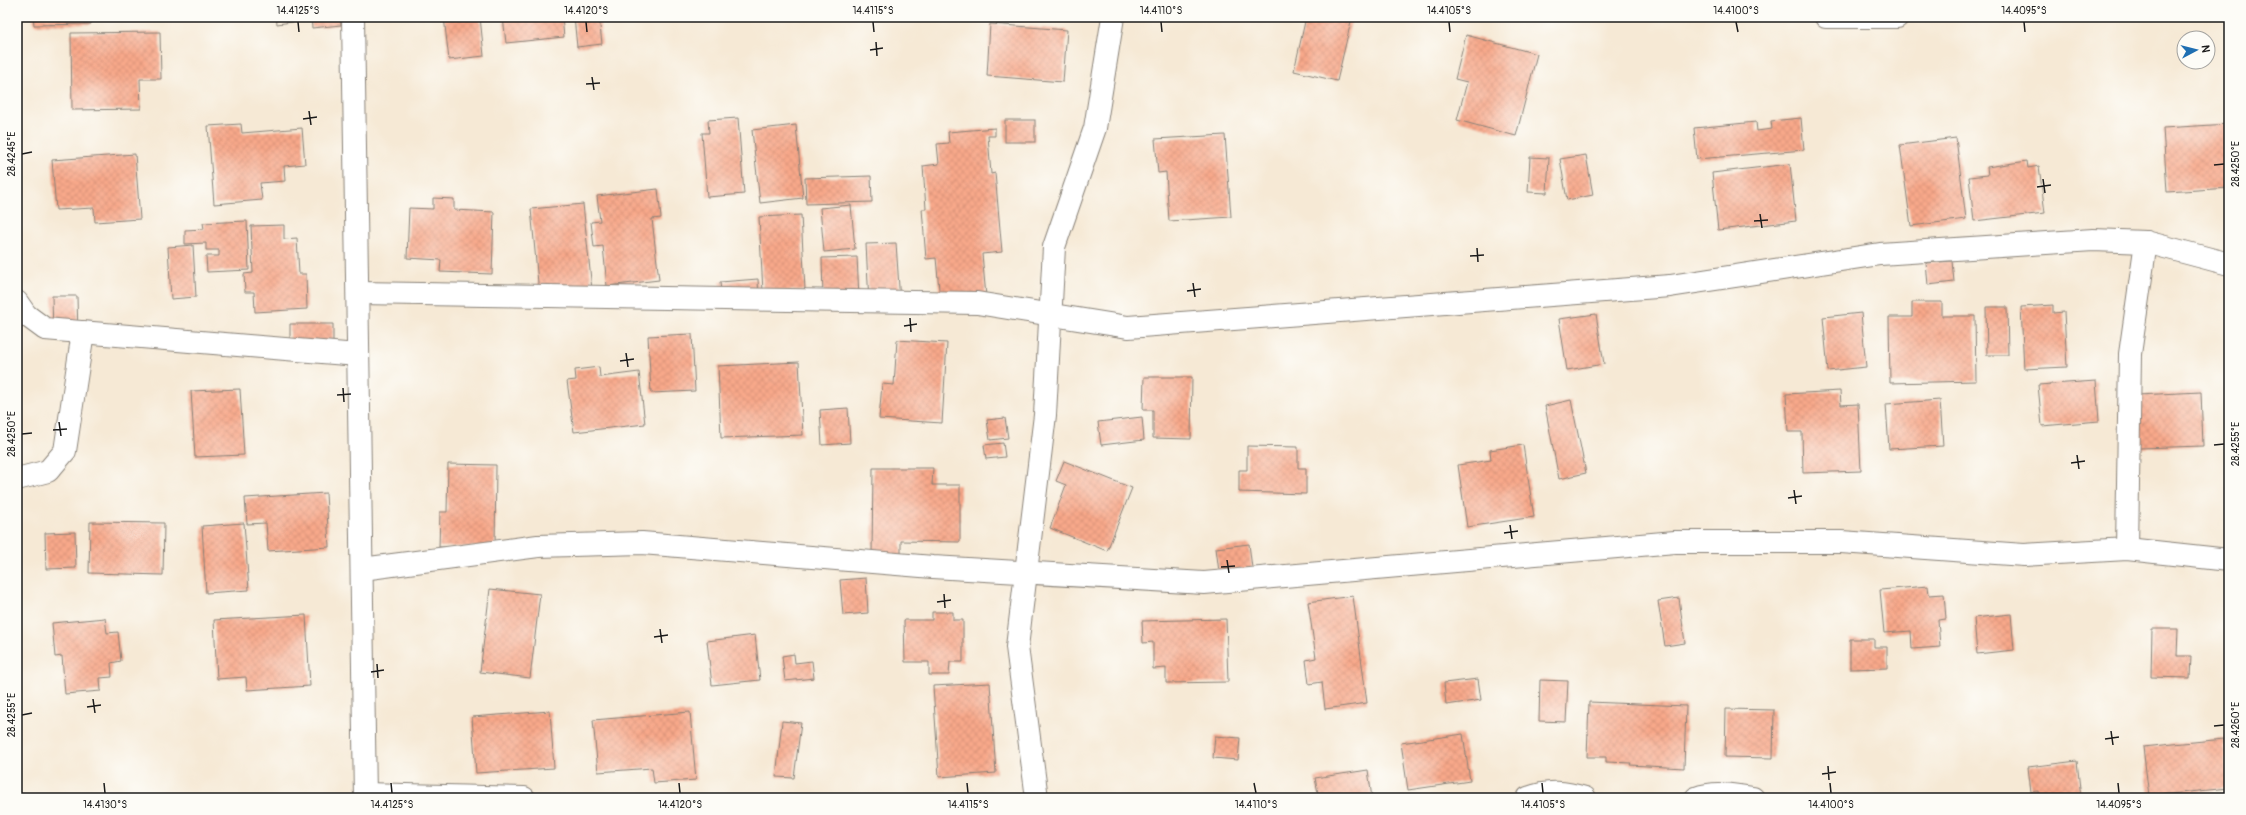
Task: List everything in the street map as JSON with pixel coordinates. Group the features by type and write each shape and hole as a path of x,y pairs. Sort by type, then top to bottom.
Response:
{"street":[{"path":"353,17 365,796 524,798"},
{"path":"1037,798 1017,647 1045,415 1054,247 1095,128 1114,17"},
{"path":"1826,17 1897,17"},
{"path":"358,292 977,303 1128,327 1670,286 1880,254 2093,240 2146,242 2229,264"},
{"path":"2127,549 2130,354 2146,242"},
{"path":"17,302 26,315 46,329 358,355"},
{"path":"17,479 48,471 65,451 83,332"},
{"path":"362,569 538,546 642,543 925,566 1204,583 1675,542 1840,542 2024,555 2127,549 2229,560"},
{"path":"1528,798 1536,795 1566,792 1586,798"},
{"path":"1696,798 1706,794 1729,794 1753,798"}],"building":[{"path":"33,17 91,17 91,24 34,25"},
{"path":"276,17 305,17 306,20 277,24"},
{"path":"311,17 340,17 341,25 312,28"},
{"path":"444,17 480,17 484,56 449,60"},
{"path":"503,17 562,17 564,37 506,43"},
{"path":"574,17 599,17 602,44 577,47"},
{"path":"1143,17 1154,17 1154,18 1143,19"},
{"path":"1306,17 1352,17 1337,81 1294,71"},
{"path":"990,24 1067,30 1063,82 987,76"},
{"path":"160,32 161,79 140,79 141,109 72,110 71,33"},
{"path":"1466,35 1537,54 1516,136 1457,120 1467,82 1455,79"},
{"path":"738,118 744,194 707,197 702,133 709,133 708,120"},
{"path":"1801,118 1804,150 1697,159 1694,128 1756,122 1757,131 1772,129 1771,121"},
{"path":"1005,120 1035,120 1035,142 1005,142"},
{"path":"241,124 242,133 302,128 305,164 284,166 285,181 260,183 262,200 214,204 208,126"},
{"path":"2229,124 2229,188 2167,192 2163,128"},
{"path":"796,125 803,198 760,203 752,130"},
{"path":"995,128 995,136 988,136 991,174 995,173 1002,252 982,254 986,296 940,300 936,258 926,259 922,209 926,209 923,166 939,164 937,144 949,143 948,132"},
{"path":"1225,135 1231,217 1169,221 1166,172 1158,173 1155,139"},
{"path":"1956,138 1966,219 1911,226 1900,145"},
{"path":"135,154 140,219 95,222 94,208 56,210 52,160"},
{"path":"1586,155 1593,195 1567,200 1560,159"},
{"path":"1530,157 1549,158 1547,193 1528,192"},
{"path":"2027,161 2028,168 2039,166 2045,213 1974,221 1969,177 1988,175 1987,167"},
{"path":"1790,164 1796,221 1718,230 1712,173"},
{"path":"871,176 872,202 806,204 805,178"},
{"path":"658,189 661,218 652,219 659,280 607,286 603,246 594,247 591,222 600,221 597,196"},
{"path":"433,198 454,199 454,210 494,212 492,274 440,272 441,260 407,258 409,208 433,209"},
{"path":"583,204 593,299 540,304 531,209"},
{"path":"851,205 855,249 824,252 820,208"},
{"path":"801,215 805,290 763,292 759,217"},
{"path":"247,221 249,270 207,272 206,256 219,256 219,250 206,250 206,243 185,244 185,230 204,229 203,223"},
{"path":"284,225 284,239 297,238 299,274 306,274 307,309 255,312 254,292 245,292 244,274 253,273 251,226"},
{"path":"896,243 900,302 869,303 866,244"},
{"path":"193,245 196,297 171,299 168,247"},
{"path":"857,257 859,297 823,298 822,258"},
{"path":"1952,261 1954,282 1928,285 1926,263"},
{"path":"758,279 759,300 722,303 720,282"},
{"path":"52,296 77,296 78,335 53,335"},
{"path":"1912,302 1942,302 1942,316 1975,316 1976,381 1890,383 1889,317 1912,317"},
{"path":"2053,305 2053,313 2064,312 2067,367 2024,369 2021,307"},
{"path":"1986,307 2007,307 2008,355 1987,355"},
{"path":"1861,313 1866,367 1828,371 1823,317"},
{"path":"1596,314 1604,364 1567,370 1559,319"},
{"path":"290,324 333,324 333,356 290,355"},
{"path":"692,334 695,391 651,393 648,336"},
{"path":"897,340 947,343 942,423 879,419 882,384 894,385"},
{"path":"799,362 803,435 721,438 718,366"},
{"path":"599,367 600,377 639,372 645,424 574,432 567,381 576,380 575,370"},
{"path":"1144,377 1192,377 1191,439 1153,438 1153,410 1143,410"},
{"path":"2096,381 2099,421 2042,426 2038,385"},
{"path":"240,389 244,455 195,457 191,391"},
{"path":"1840,391 1841,405 1858,404 1861,471 1803,473 1802,432 1788,432 1786,394"},
{"path":"2201,392 2203,446 2139,448 2137,395"},
{"path":"1571,400 1586,473 1559,479 1545,406"},
{"path":"1940,400 1943,446 1889,449 1886,404"},
{"path":"848,408 850,443 822,445 820,410"},
{"path":"1142,417 1144,440 1101,445 1098,422"},
{"path":"1005,418 1008,438 990,440 987,420"},
{"path":"1003,443 1005,457 986,459 984,445"},
{"path":"1523,445 1534,517 1467,527 1458,465 1491,460 1490,450"},
{"path":"1247,446 1298,447 1298,468 1306,468 1306,494 1239,492 1239,470 1247,470"},
{"path":"1064,461 1132,488 1107,551 1050,528 1066,485 1056,481"},
{"path":"448,464 496,465 495,547 439,547 440,512 447,512"},
{"path":"873,468 933,468 932,485 960,485 960,542 901,541 901,557 872,556"},
{"path":"326,493 329,547 268,551 266,523 247,524 245,498"},
{"path":"90,522 164,523 163,575 89,573"},
{"path":"244,523 249,590 206,593 202,526"},
{"path":"75,532 76,568 46,569 45,533"},
{"path":"1249,544 1252,568 1219,572 1216,548"},
{"path":"866,578 868,613 843,615 840,580"},
{"path":"1928,586 1929,595 1944,594 1946,619 1938,620 1940,647 1912,649 1911,631 1884,633 1880,590"},
{"path":"490,589 540,594 530,678 480,672"},
{"path":"1353,596 1367,703 1325,709 1322,682 1309,684 1306,660 1316,658 1308,602"},
{"path":"1679,598 1685,643 1665,646 1658,601"},
{"path":"932,612 953,612 953,620 963,620 963,662 950,662 949,675 929,675 929,662 905,662 904,620 932,620"},
{"path":"2011,614 2014,650 1977,654 1974,618"},
{"path":"306,615 310,686 247,690 246,677 217,679 214,620"},
{"path":"105,618 107,633 118,632 121,661 111,663 112,677 100,678 101,691 65,694 62,656 55,657 52,623"},
{"path":"1226,619 1228,682 1166,683 1166,668 1153,669 1153,642 1143,643 1142,621"},
{"path":"2152,629 2178,629 2177,656 2191,656 2190,678 2151,677"},
{"path":"755,635 760,680 712,685 707,641"},
{"path":"1850,639 1874,639 1874,647 1887,647 1887,668 1850,669"},
{"path":"794,654 795,663 812,661 814,678 785,681 782,656"},
{"path":"1478,679 1481,700 1446,705 1444,683"},
{"path":"1540,680 1568,681 1566,722 1539,721"},
{"path":"990,683 996,773 939,777 933,686"},
{"path":"1589,702 1686,706 1684,768 1630,765 1631,763 1606,762 1606,757 1587,757"},
{"path":"1726,709 1774,710 1773,758 1725,757"},
{"path":"550,711 554,768 476,773 472,717"},
{"path":"690,712 696,780 654,783 652,768 598,772 593,720"},
{"path":"782,721 801,723 794,778 776,777"},
{"path":"1463,734 1470,781 1408,790 1401,743"},
{"path":"1215,736 1240,738 1238,760 1213,758"},
{"path":"2224,739 2229,788 2149,796 2143,747"},
{"path":"2077,761 2081,798 2039,798 2038,791 2031,792 2028,767"},
{"path":"1368,770 1372,798 1319,798 1315,778"}]}
